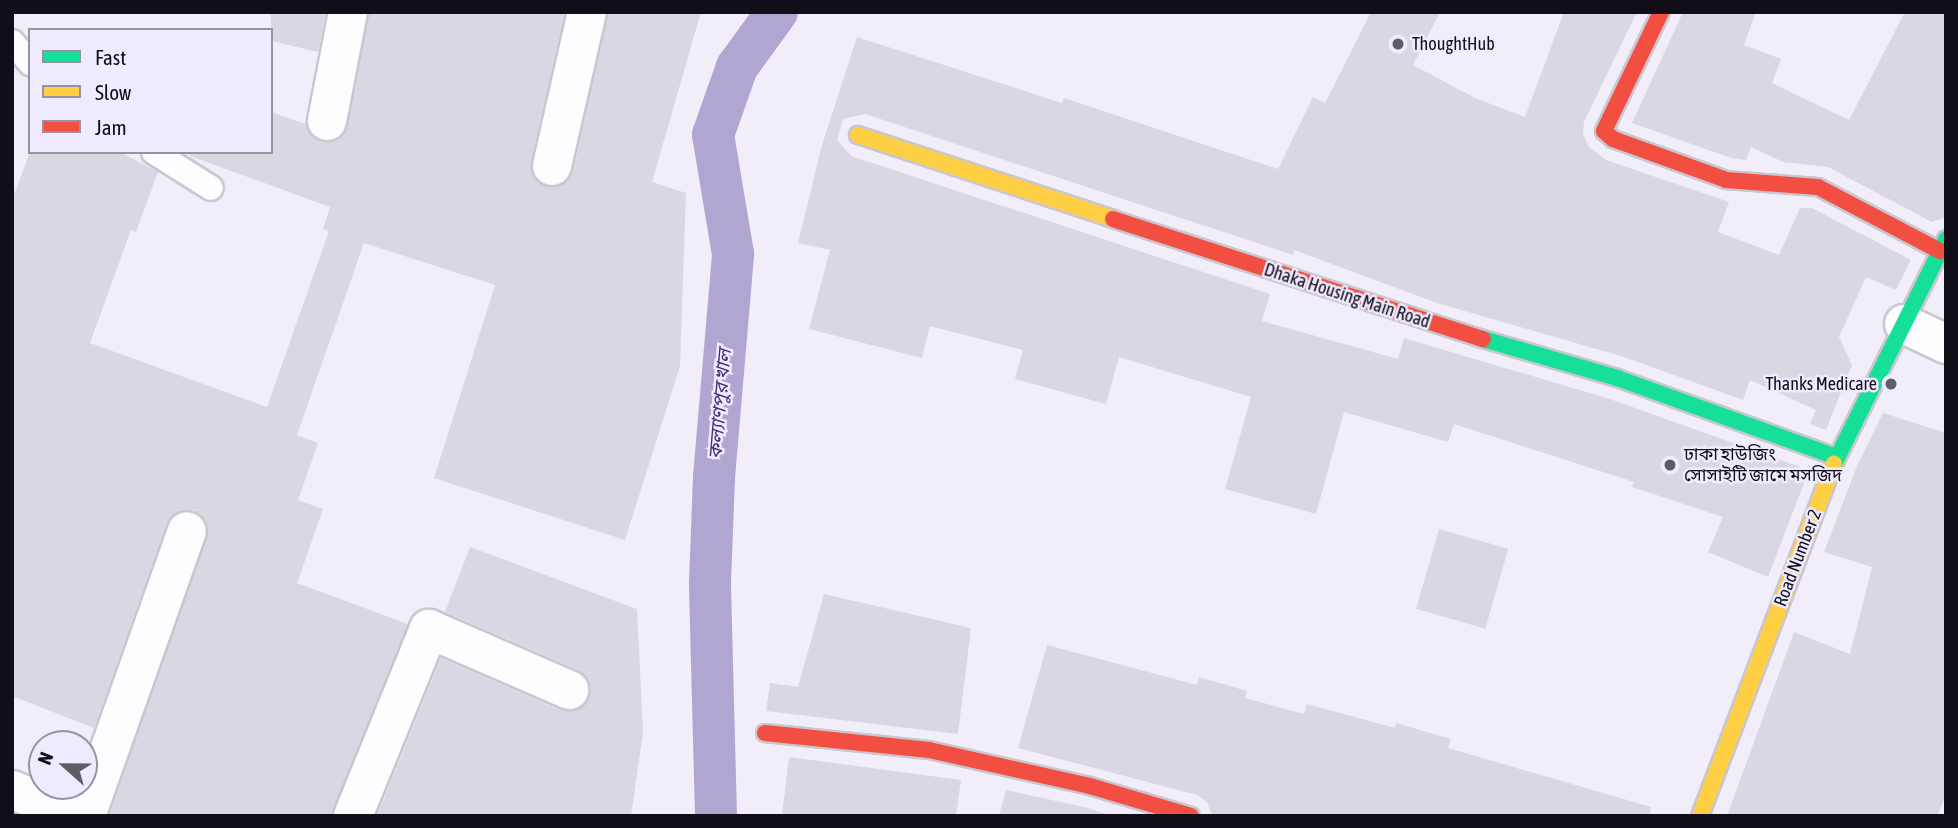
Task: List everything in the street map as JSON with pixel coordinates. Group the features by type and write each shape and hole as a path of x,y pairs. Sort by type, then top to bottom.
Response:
{"street":[{"path":"327,121 348,12"},
{"path":"552,166 587,12"},
{"path":"1661,12 1604,131 1613,139 1726,180 1818,187 1943,245"},
{"name":"Dhaka Housing Main Road","path":"858,135 1392,311 1617,379 1837,457"},
{"name":"Road Number 2","path":"1700,816 1837,457 1943,245"},
{"path":"1904,324 1946,344"},
{"path":"86,816 187,531"},
{"path":"353,816 429,629 569,690"},
{"path":"765,733 929,750 1090,786 1191,816"},
{"path":"12,790 78,816"}],"lane":[{"path":"12,42 28,61"},
{"path":"157,154 211,188"}],"building":[{"path":"271,12 326,12 318,52 273,41"},
{"path":"369,12 565,12 531,162 537,182 548,187 568,181 573,171 608,12 701,12 652,182 686,193 680,366 625,540 434,478 495,285 364,243 297,435 318,443 298,500 323,509 297,583 408,624 332,816 109,816 209,528 194,510 182,510 167,523 94,728 12,696 12,200 29,154 124,154 158,172 136,232 131,230 90,343 267,407 329,231 323,229 330,207 190,154 273,154 273,113 306,124 312,137 322,142 343,136"},
{"path":"1371,12 1440,12 1413,65 1475,98 1525,117 1564,12 1637,12 1584,122 1583,134 1589,147 1606,160 1729,202 1718,232 1779,255 1800,208 1812,208 1911,260 1896,290 1866,277 1839,337 1852,365 1826,430 1810,424 1816,410 1750,380 1743,400 1624,357 1437,303 1294,250 1293,255 865,114 843,119 837,140 851,156 1270,294 1262,321 1398,359 1404,338 1610,399 1809,470 1768,577 1708,552 1723,517 1632,487 1634,482 1454,424 1448,442 1344,412 1316,514 1225,489 1251,397 1119,357 1106,404 1015,379 1023,350 930,326 922,358 809,329 830,250 798,243 822,145 857,37 1062,103 1064,98 1278,169 1313,97 1325,103"},
{"path":"1683,12 1756,12 1744,45 1781,59 1772,83 1849,120 1905,12 1946,12 1946,217 1932,222 1828,167 1783,162 1751,147 1746,160 1731,158 1632,123"},
{"path":"1883,413 1946,433 1946,795 1937,816 1727,816 1794,632 1850,654 1872,567 1824,552 1857,466"},
{"path":"1439,529 1508,549 1485,629 1416,609"},
{"path":"470,547 637,609 643,732 631,816 377,816 441,658 560,710 581,708 589,698 587,678 578,670 445,612"},
{"path":"824,594 971,628 958,734 766,711 770,683 798,687"},
{"path":"1047,645 1197,685 1199,677 1247,691 1245,698 1304,714 1307,704 1395,728 1396,723 1451,739 1448,748 1651,807 1650,816 1212,816 1207,802 1197,795 1018,748"},
{"path":"789,757 961,780 956,816 782,816"},
{"path":"1006,790 1084,807 1113,816 999,816"}],"waterway":[{"name":"কল্যাণপুর খাল","path":"716,816 710,582 714,477 733,254 713,135 737,67 777,12"}],"traffic: fast":[{"path":"1834,464 1946,239"},
{"path":"1483,339 1617,378 1837,457"}],"traffic: slow":[{"path":"858,135 1113,219"},
{"path":"1700,816 1834,464"}],"traffic: jam":[{"path":"1661,12 1604,131 1613,139 1726,180 1818,187 1940,251"},
{"path":"1113,219 1483,339"},
{"path":"765,733 929,750 1090,786 1191,816"}],"place":[{"name":"ThoughtHub","path":"1398,44"},
{"name":"Thanks Medicare","path":"1891,384"},
{"name":"ঢাকা হাউজিং সোসাইটি জামে মসজিদ","path":"1670,465"}]}
